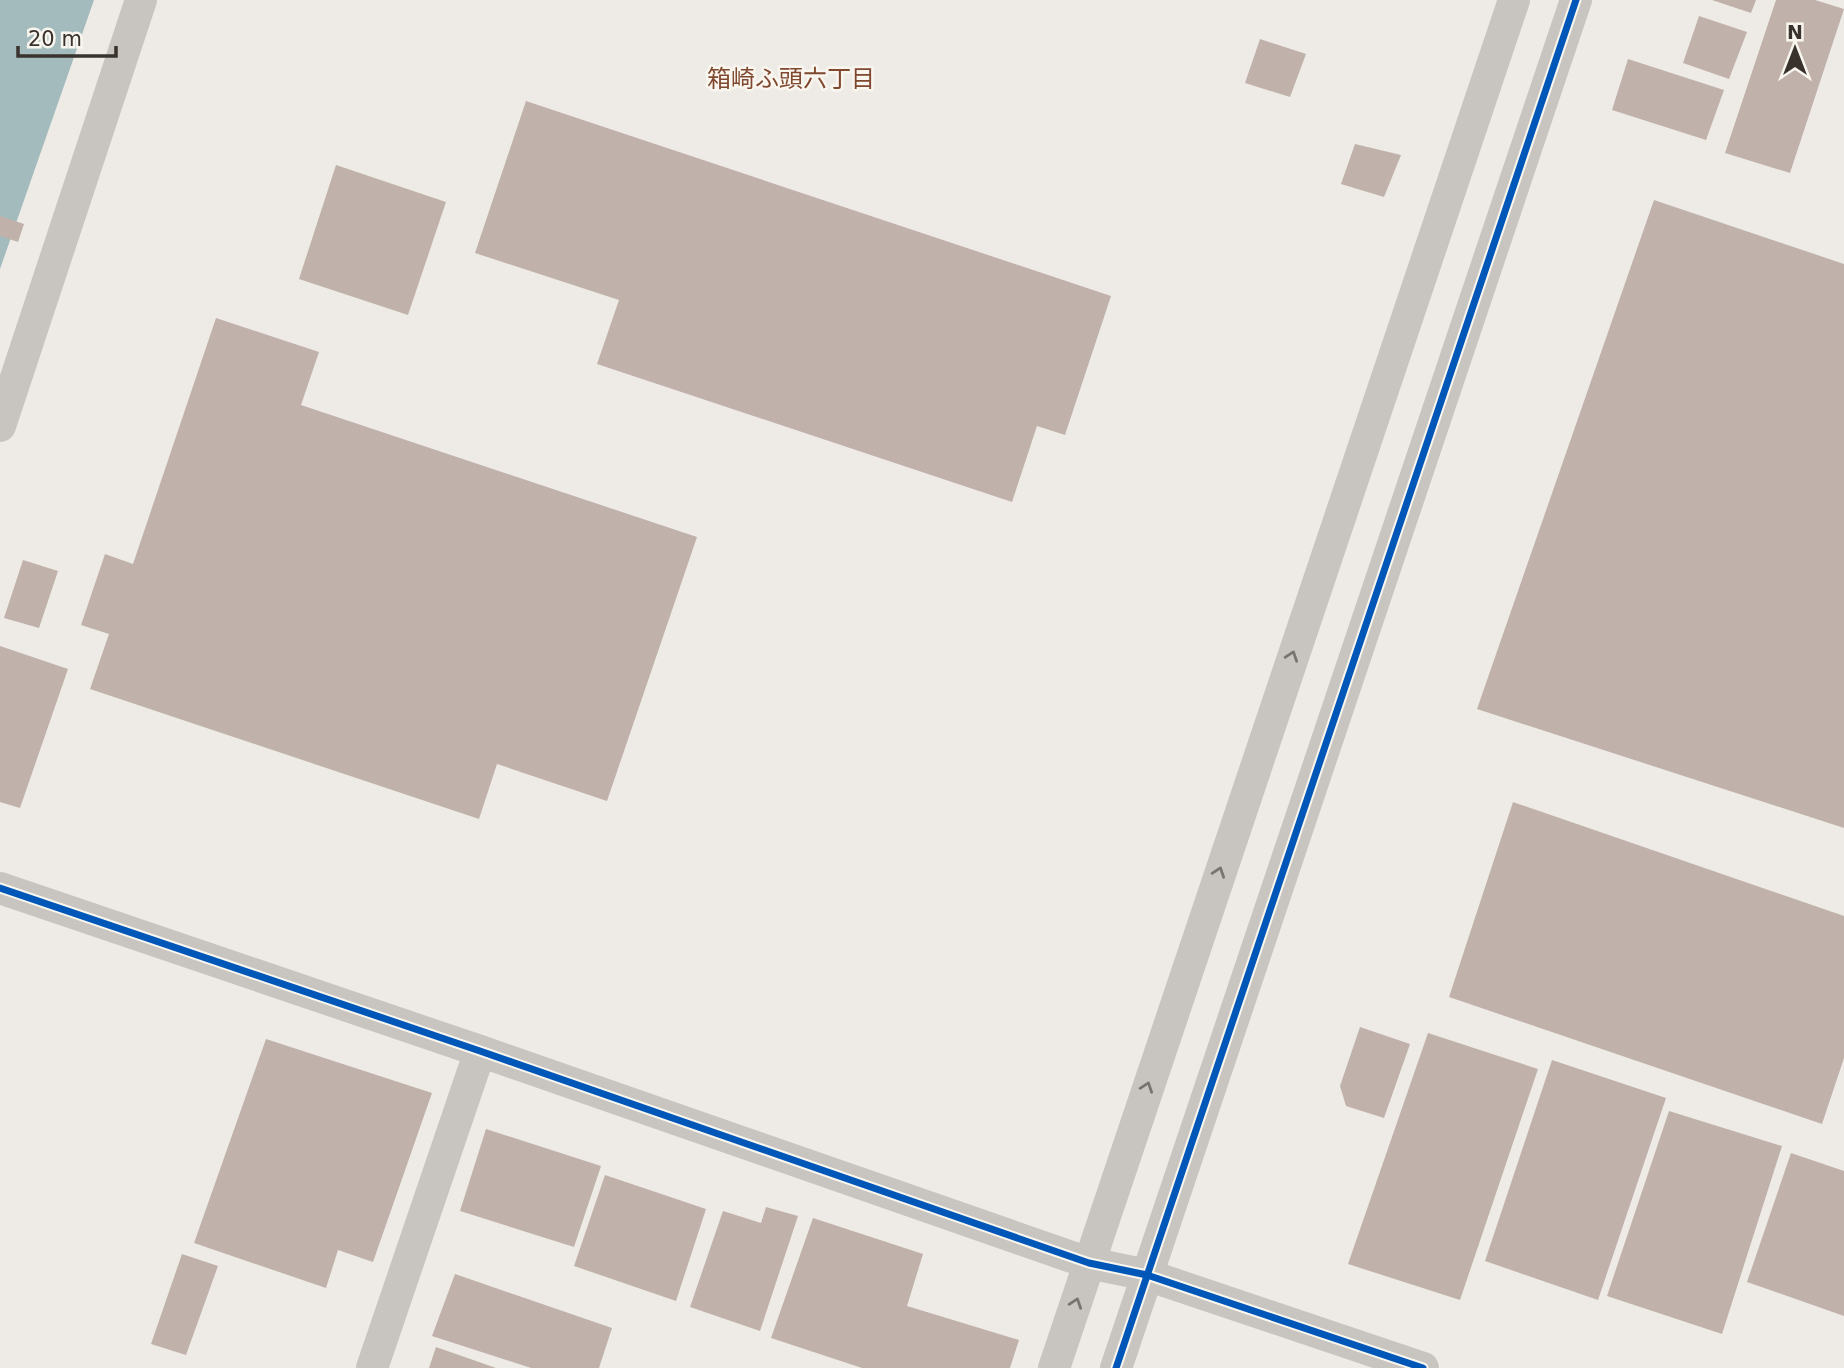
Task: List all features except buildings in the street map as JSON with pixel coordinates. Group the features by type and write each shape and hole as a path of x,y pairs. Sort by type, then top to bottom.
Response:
{"street":[{"path":"0,426 141,0"},
{"path":"1054,1368 1514,0"},
{"path":"1116,1368 1576,0"},
{"path":"0,888 480,1051 1089,1263 1147,1275 1423,1368"},
{"path":"372,1368 480,1051"}],"water":[{"path":"0,0 94,0 0,269"}],"cycle path":[{"path":"1116,1368 1576,0"},
{"path":"0,888 480,1051 1089,1263 1147,1275 1423,1368"}],"district":[{"name":"箱崎ふ頭六丁目","path":"791,79"}]}
